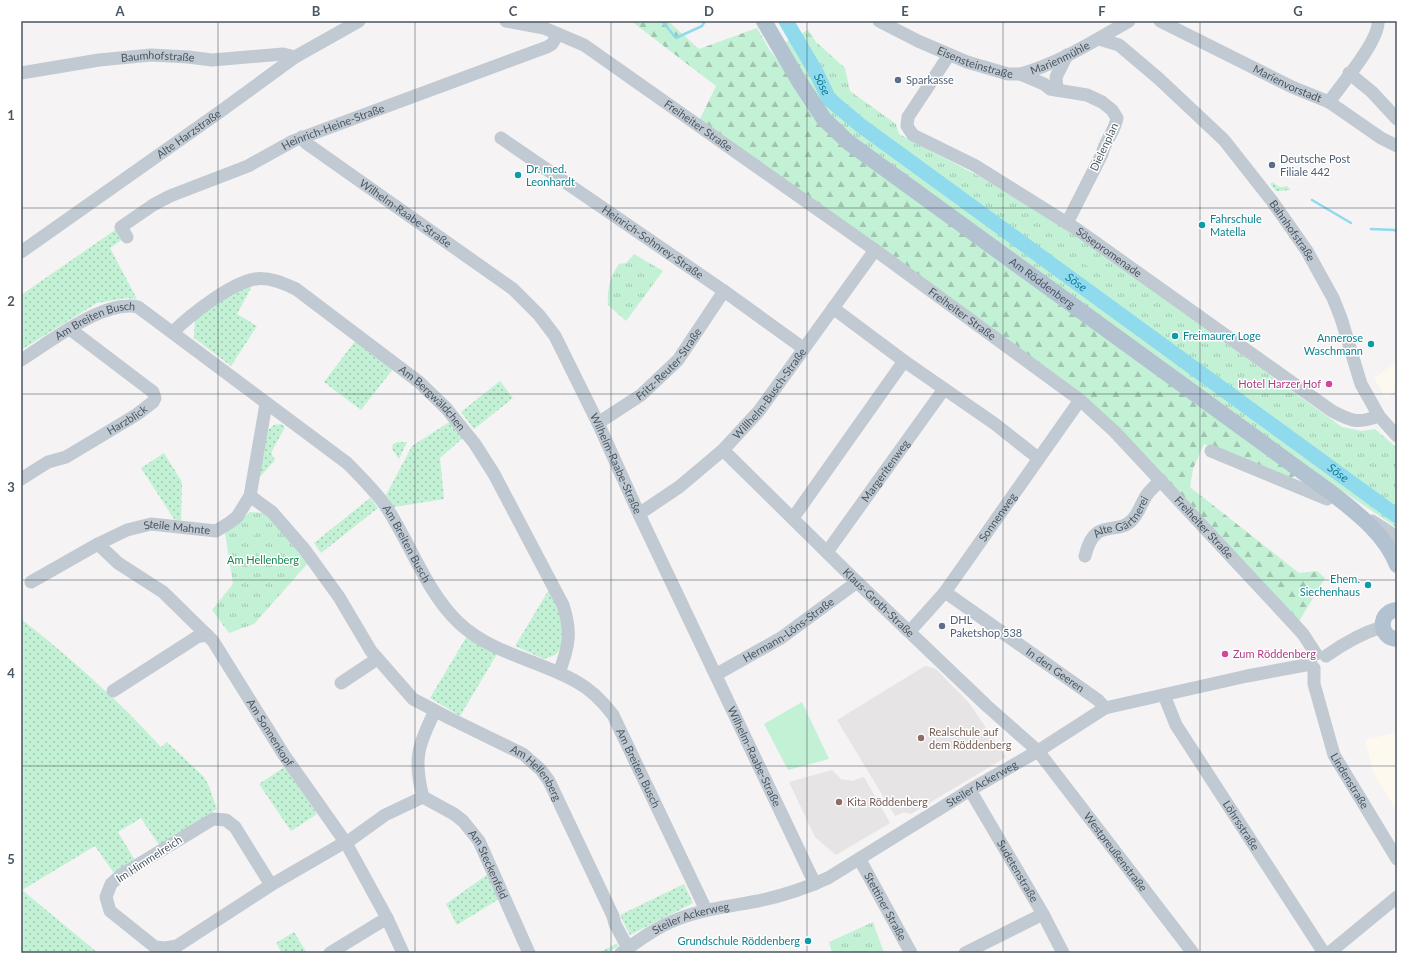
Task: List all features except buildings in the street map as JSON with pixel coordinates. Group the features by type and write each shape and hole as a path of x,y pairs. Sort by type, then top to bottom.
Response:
{"main road":[{"name":"Am Röddenberg","path":"764,21 778,47 824,119 848,142 1333,494 1377,533 1394,543 1397,565"},
{"path":"1397,610 1386,615 1382,627 1388,636 1397,639"}],"street":[{"name":"Alte Harzstraße","path":"21,252 295,57 359,21"},
{"name":"Freiheiter Straße","path":"506,21 544,28 584,45 875,250 1080,400 1115,432 1161,480 1298,628 1318,662"},
{"name":"Eisensteinstraße","path":"879,21 949,55 1008,74 1020,74 1054,90 1074,93"},
{"name":"Marienvorstadt","path":"1160,21 1292,87 1329,102 1364,54 1377,32 1378,21"},
{"path":"1126,22 1123,30 1125,41 1136,58"},
{"name":"Marienmühle","path":"1020,74 1030,72 1099,39 1126,22"},
{"name":"Heinrich-Heine-Straße","path":"127,237 121,227 153,205 170,196 248,166 302,137 547,47 552,44 558,34"},
{"path":"1099,39 1119,45 1136,58"},
{"name":"Baumhofstraße","path":"21,73 99,60 151,55 188,56 212,60 283,54 295,57"},
{"path":"1054,90 1056,77 1067,54"},
{"name":"Sösepromenade","path":"949,55 908,116 907,126 913,135 974,165 1067,224 1332,411 1349,420 1364,421 1379,416"},
{"name":"Bahnhofstraße","path":"1136,58 1224,140 1272,201 1307,251 1333,298 1341,318 1361,384 1379,416 1397,436"},
{"path":"1349,73 1372,92 1397,119"},
{"name":"Dielenplan","path":"1067,224 1102,154 1105,143 1116,124 1117,118 1112,110 1102,102 1086,95 1074,93"},
{"path":"1329,102 1381,138 1397,146"},
{"name":"Wilhelm-Raabe-Straße","path":"302,137 306,143 513,289 527,302 555,336 598,423 639,514 717,674 815,884"},
{"name":"Heinrich-Sohnrey-Straße","path":"501,138 724,291 804,348"},
{"name":"Willhelm-Busch-Straße","path":"639,514 679,487 723,450 759,411 875,250"},
{"name":"Am Bergwäldchen","path":"173,332 189,316 243,282 255,279 278,281 296,290 419,382 446,408 475,444 494,474 563,605 568,621 569,633 568,646 559,673"},
{"name":"Fritz-Reuter-Straße","path":"598,423 641,395 678,360 724,291"},
{"name":"Am Breiten Busch","path":"21,360 70,329 104,310 127,305 138,308 173,332 266,404 347,462 385,506 445,608 460,624 490,644 578,682 593,693 613,715 706,910"},
{"path":"833,308 904,361 995,424 1038,458"},
{"name":"Harzblick","path":"21,479 48,462 66,457 136,416 153,402 155,398 153,392 70,329"},
{"path":"792,518 904,361"},
{"name":"Margeritenweg","path":"827,552 944,389"},
{"name":"Sonnenweg","path":"910,631 945,592 1080,400"},
{"name":"Steile Mahnte","path":"31,582 98,544 127,530 151,524 202,531 216,530 237,517 250,496 266,404"},
{"name":"Klaus-Groth-Straße","path":"723,450 857,582 987,706 1038,751"},
{"path":"1211,451 1328,499 1333,494"},
{"name":"Alte Gärtnerei","path":"1086,556 1088,545 1098,532 1125,525 1131,521 1138,513 1146,496 1161,480"},
{"name":"Am Hellenberg","path":"250,496 272,512 305,550 339,597 371,651 413,699 523,754 541,770 549,781 613,916 625,950"},
{"name":"Am Sonnenkopf","path":"98,544 118,563 163,592 208,634 284,756 346,843 387,918 403,953"},
{"name":"Hermann-Löns-Straße","path":"717,674 781,638 857,582"},
{"name":"In den Geeren","path":"945,592 1098,700 1105,708"},
{"name":"Steiler Ackerweg","path":"625,950 654,931 678,919 706,910 760,900 815,884 860,860 970,790 1038,751 1105,708 1247,676 1318,662 1351,640 1371,630 1382,627"},
{"path":"113,691 197,637 208,634"},
{"path":"341,683 377,659"},
{"name":"Lindenstraße","path":"1318,662 1314,684 1319,696 1334,754 1397,859"},
{"name":"Löhrsstraße","path":"1164,695 1176,725 1324,953"},
{"path":"346,843 385,815 423,797 418,774 419,747 435,711"},
{"name":"Westpreußenstraße","path":"1038,751 1192,953"},
{"name":"Sudetenstraße","path":"970,790 1043,914 1063,953"},
{"name":"Am Steckenfeld","path":"423,797 463,821 479,841 529,953"},
{"name":"Im Himmelreich","path":"271,885 235,827 226,820 213,819 121,875 111,884 106,897 110,911 155,947 165,948 176,946 271,885 346,843"},
{"name":"Stettiner Straße","path":"860,860 911,953"},
{"path":"1329,953 1397,897"},
{"path":"965,953 1043,914"},
{"path":"330,953 387,918"}],"shaded area":[{"path":"1397,362 1397,388 1386,398 1374,378"},
{"name":"Realschule auf dem Röddenberg","path":"925,666 936,669 969,703 1006,757 911,814 904,812 895,816 837,720"},
{"path":"1397,732 1397,811 1373,772 1365,740"},
{"name":"Kita Röddenberg","path":"832,770 841,779 852,781 864,777 890,823 836,855 815,837 789,782"}],"green space":[{"path":"631,21 668,21 699,49 757,28 769,49 821,120 1296,474 1291,479 1204,444 1193,469 1190,487 1299,573 1317,571 1325,578 1298,623 1117,430 698,123 716,86"},
{"path":"808,30 816,42 845,68 850,91 896,124 899,134 984,179 1078,237 1342,427 1362,431 1375,429 1397,448 1397,528 1281,449 851,138 827,115 782,44"},
{"path":"1273,182 1279,187 1287,186 1291,190 1276,191 1270,184"},
{"path":"118,228 126,237 110,248 137,299 126,298 97,303 21,350 21,295"},
{"path":"634,254 663,271 626,321 608,305 608,294 613,273 619,264 626,263"},
{"path":"1086,256 1115,277 1111,283 1082,262"},
{"path":"252,286 237,314 257,326 231,366 194,338 195,317 240,288"},
{"path":"356,340 393,369 361,410 324,382"},
{"path":"500,381 513,398 474,429 461,412"},
{"path":"451,421 464,437 440,458 444,499 394,507 386,495 412,446"},
{"path":"281,424 285,427 271,453 275,460 259,478 268,430 274,425"},
{"path":"398,442 407,442 399,459 392,449 393,444"},
{"path":"164,453 182,482 181,521 174,519 141,468"},
{"path":"370,498 378,508 321,553 314,543"},
{"name":"Am Hellenberg","path":"250,512 265,513 309,562 254,624 229,633 212,610 233,584 225,533"},
{"path":"251,524 259,530 252,538 244,532"},
{"path":"550,588 563,622 561,646 555,655 544,659 515,646"},
{"path":"21,619 94,680 161,747 167,742 204,777 209,786 217,809 159,845 141,818 118,832 136,862 116,876 95,846 22,890 98,953 21,953"},
{"path":"467,636 497,654 460,716 430,698"},
{"path":"802,702 829,759 788,770 764,724"},
{"path":"286,766 317,814 291,831 259,784"},
{"path":"488,874 499,899 457,925 446,904"},
{"path":"684,884 693,903 630,935 620,915"},
{"path":"873,922 884,953 832,953 829,942"},
{"path":"294,932 307,953 282,953 276,943"},
{"path":"618,943 617,947 608,953 598,953"}],"waterway":[{"path":"662,21 676,38 702,26 705,21"},
{"name":"Söse","path":"786,21 816,72 829,99 860,125 1397,516"},
{"path":"1312,200 1351,223"},
{"path":"1371,229 1395,230 1397,233"}],"place":[{"name":"Sparkasse","path":"898,80"},
{"name":"Deutsche Post Filiale 442","path":"1272,165"},
{"name":"Dr. med. Leonhardt","path":"518,175"},
{"name":"Fahrschule Matella","path":"1202,225"},
{"name":"Freimaurer Loge","path":"1175,336"},
{"name":"Annerose Waschmann","path":"1371,344"},
{"name":"Hotel Harzer Hof","path":"1329,384"},
{"name":"Ehem. Siechenhaus","path":"1368,585"},
{"name":"DHL Paketshop 538","path":"942,626"},
{"name":"Zum Röddenberg","path":"1225,654"},
{"name":"Realschule auf dem Röddenberg","path":"921,738"},
{"name":"Kita Röddenberg","path":"839,802"},
{"name":"Grundschule Röddenberg","path":"808,941"}]}
